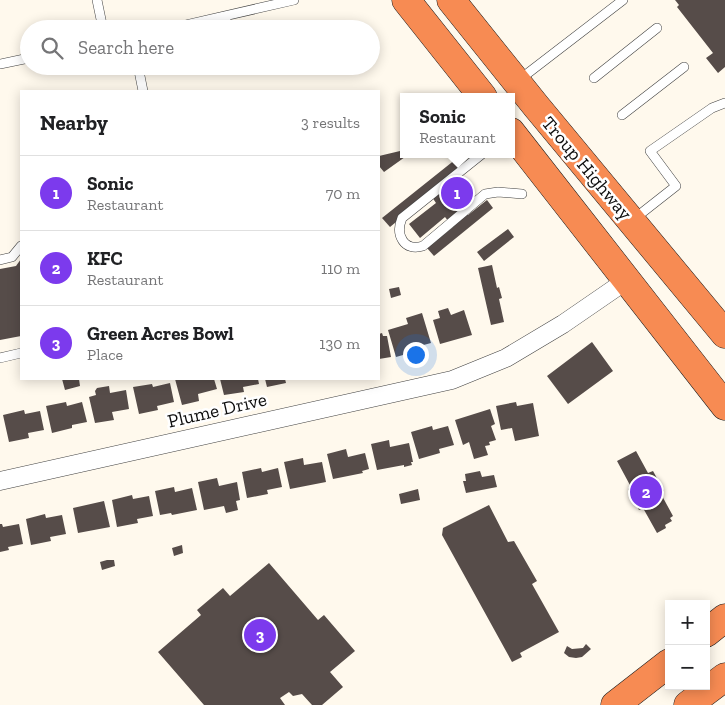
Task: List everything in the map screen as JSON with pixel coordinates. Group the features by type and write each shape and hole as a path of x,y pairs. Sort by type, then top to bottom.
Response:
{"highway":[{"path":"406,0 480,93"},
{"name":"Troup Highway","path":"451,0 725,334"},
{"name":"Troup Highway","path":"515,137 725,406"},
{"path":"710,630 725,618"},
{"path":"615,705 665,666"},
{"path":"688,705 725,677"}],"street":[{"name":"Plume Drive","path":"0,481 452,380 506,358 563,324 628,280"}],"lane":[{"path":"97,0 101,20"},
{"path":"210,20 294,0"},
{"path":"517,81 623,0"},
{"path":"225,16 226,20"},
{"path":"594,78 657,28"},
{"path":"0,64 20,60"},
{"path":"622,115 684,67"},
{"path":"140,75 143,90"},
{"path":"632,221 676,186 650,151 712,108 725,103"},
{"path":"477,158 402,218 398,227 400,237 408,245 417,248 423,246 485,194 498,192 522,194"},
{"path":"0,260 12,257 20,247"},
{"path":"0,358 20,353"}],"building":[{"path":"675,0 725,0 725,67 718,73 706,58 713,53 677,7 679,5"},
{"path":"400,151 400,158 404,158 384,172 380,167 380,156"},
{"path":"456,159 463,168 444,183 468,215 487,200 493,208 434,256 427,248 453,227 445,217 420,238 409,224 436,203 430,194 390,227 382,218"},
{"path":"508,229 514,237 484,261 477,252"},
{"path":"20,260 20,336 0,340 0,269 16,266"},
{"path":"492,265 497,288 499,287 502,298 499,299 504,322 491,325 478,268"},
{"path":"399,287 401,295 391,298 389,289"},
{"path":"448,308 451,315 464,310 472,335 440,344 433,320 440,318 438,311"},
{"path":"422,313 431,343 416,347 417,351 396,357 388,330 408,324 406,318"},
{"path":"380,334 387,336 391,357 380,359"},
{"path":"592,342 613,371 568,404 547,376"},
{"path":"62,380 79,380 80,386 65,390"},
{"path":"175,380 214,380 217,389 198,394 199,401 182,405"},
{"path":"220,380 258,380 259,384 243,387 244,392 224,395"},
{"path":"265,380 285,380 286,383 267,387"},
{"path":"170,383 174,402 157,406 158,410 139,414 133,387 152,384 153,387"},
{"path":"109,386 110,393 126,390 129,409 112,412 114,420 95,423 89,397 96,395 95,391 97,388"},
{"path":"66,402 67,406 82,402 87,422 72,425 72,428 52,433 46,406"},
{"path":"516,402 517,406 533,403 539,436 515,441 512,428 501,430 496,406"},
{"path":"490,409 495,424 491,426 496,440 489,442 490,445 485,446 488,455 474,459 469,442 463,445 455,420"},
{"path":"24,410 25,414 40,411 44,430 28,433 29,438 9,442 3,415"},
{"path":"432,426 433,430 448,426 454,445 439,449 440,453 419,459 411,432"},
{"path":"389,440 390,447 409,443 412,465 377,470 371,444"},
{"path":"346,449 348,457 365,453 369,469 362,471 363,473 333,479 327,454"},
{"path":"636,451 648,473 653,471 664,491 661,494 673,516 670,518 672,521 665,525 666,528 657,533 643,508 639,510 628,489 631,487 617,461"},
{"path":"303,458 304,465 322,462 326,482 290,489 284,462"},
{"path":"261,468 262,472 278,468 282,487 267,490 268,494 247,498 242,472"},
{"path":"480,471 482,477 494,475 497,487 466,493 463,481 466,481 465,474"},
{"path":"217,478 219,486 237,482 240,500 236,501 238,510 226,513 224,506 204,510 198,482"},
{"path":"174,487 175,492 192,488 197,510 172,515 171,513 160,515 155,491"},
{"path":"418,489 420,500 401,504 399,494"},
{"path":"132,495 133,499 149,496 153,516 137,519 138,523 117,527 112,500"},
{"path":"104,501 110,527 78,533 73,508"},
{"path":"489,505 508,542 514,541 537,581 532,584 559,632 520,653 522,657 512,662 442,535 443,528"},
{"path":"45,514 46,518 62,515 66,534 50,537 51,541 31,545 26,519"},
{"path":"0,524 3,527 19,524 23,544 8,547 9,550 0,552"},
{"path":"182,545 183,553 174,556 172,548"},
{"path":"114,560 115,566 102,570 100,562"},
{"path":"269,563 318,620 324,615 355,651 330,672 343,687 322,705 312,705 302,694 293,696 289,692 280,698 285,705 204,705 158,652 201,615 197,610 223,588 230,596"},
{"path":"586,644 591,649 582,657 569,657 564,653 567,646 572,649 583,648"}],"place":[{"name":"Sonic","path":"457,193"},
{"name":"KFC","path":"646,492"},
{"name":"Green Acres Bowl","path":"260,635"}]}
